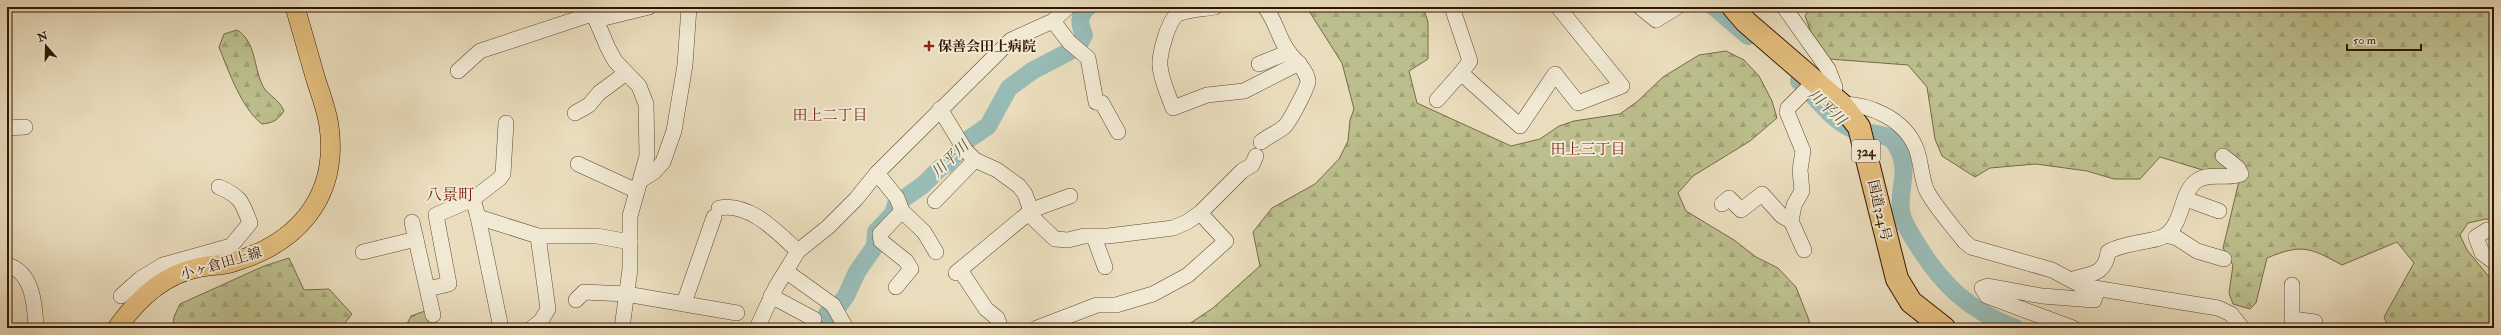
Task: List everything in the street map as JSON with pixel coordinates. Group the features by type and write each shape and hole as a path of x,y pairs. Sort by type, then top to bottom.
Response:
{"highway":[{"name":"国道324号","path":"1733,7 1746,22 1814,82 1836,99 1859,127 1897,279 1911,302 1944,328"}],"main road":[{"name":"小ヶ倉田上線","path":"117,328 133,305 159,285 177,275 196,268 226,264 248,258 274,247 301,224 319,198 330,164 329,126 295,7"}],"street":[{"path":"458,71 480,51 592,14 650,7"},
{"path":"639,185 663,162 674,131 686,65 690,7"},
{"path":"757,328 772,296 798,251 828,227 856,199 877,173 1011,40 1053,21 1068,7"},
{"path":"1215,7 1179,14 1173,19 1164,42 1160,65 1163,82 1173,108 1207,95 1244,91 1294,57"},
{"path":"940,109 966,151 997,170 1019,186 1025,194 1034,219 1055,238 1068,240 1173,228 1187,222 1200,213 1242,171 1252,165 1259,149 1269,135 1286,126 1307,89 1308,81 1266,7"},
{"path":"1437,100 1461,74 1470,61 1452,7"},
{"path":"1461,74 1520,126 1555,74 1578,103 1622,86 1559,7"},
{"path":"1640,7 1656,20 1677,7"},
{"path":"1784,7 1828,69 1835,87 1836,99 1868,108 1888,117 1906,130 1916,148 1926,190 1970,247 2052,270 2082,286 2218,308 2231,314 2242,328"},
{"path":"592,14 608,48 626,73 639,86 646,104 647,156 630,216 630,269 622,328"},
{"path":"1053,21 1069,42 1088,58 1096,102 1102,103 1118,132"},
{"path":"1259,64 1294,57"},
{"path":"575,112 589,105 599,93 626,73"},
{"path":"1804,250 1791,221 1794,205 1802,191 1800,170 1803,151 1787,112 1788,108 1814,82"},
{"path":"428,289 449,284 436,215 473,199 500,179 503,174 506,123"},
{"path":"7,128 25,127"},
{"path":"935,201 966,151"},
{"path":"2166,235 2175,225 2193,185 2200,179 2241,174 2238,168 2223,156"},
{"path":"578,164 639,185"},
{"path":"877,173 899,204 924,232 936,252"},
{"path":"121,296 140,279 163,265 232,246 250,223 243,202 235,193 219,187"},
{"path":"1722,204 1729,198 1741,210 1762,194 1782,216 1791,221"},
{"path":"1002,328 997,318 986,309 958,271 1032,210 1070,196"},
{"path":"473,199 501,328"},
{"path":"2186,199 2219,211"},
{"path":"896,286 911,269 906,261 881,241 880,234 899,204"},
{"path":"684,303 716,212 732,206 756,217 798,251"},
{"path":"1038,328 1098,305 1116,305 1153,294 1188,275 1226,241 1200,213"},
{"path":"478,217 538,236 597,236 630,242"},
{"path":"412,222 434,315"},
{"path":"2494,231 2487,230 2476,237 2482,253 2494,262"},
{"path":"2072,280 2097,272 2107,262 2108,252 2118,247 2166,235 2177,238 2197,251 2224,259"},
{"path":"532,328 540,322 548,309 538,236"},
{"path":"1094,237 1105,267"},
{"path":"363,252 416,239"},
{"path":"7,265 23,274 28,285 35,313 36,328"},
{"path":"787,272 836,308 846,328"},
{"path":"2292,285 2292,319 2315,322 2315,328"},
{"path":"2073,328 1987,296 1982,288 1988,286 2042,296 2094,300 2098,289"},
{"path":"576,300 584,292 626,294 737,313"},
{"path":"772,296 807,319"}],"green space":[{"path":"1309,7 1423,7 1428,22 1428,59 1409,71 1417,103 1511,146 1540,139 1559,126 1574,121 1620,114 1638,101 1663,77 1699,55 1726,51 1744,60 1759,76 1772,101 1777,118 1750,141 1693,176 1678,193 1686,211 1734,240 1756,257 1778,268 1796,287 1812,328 1183,328 1213,308 1260,266 1253,232 1272,208 1315,184 1339,159 1348,141 1350,120 1354,109 1342,63 1309,11"},
{"path":"1810,7 1862,7 1865,9 1869,7 2494,7 2494,221 2486,219 2468,223 2460,235 2467,250 2494,283 2494,328 2389,328 2384,317 2414,263 2397,242 2342,265 2314,251 2298,249 2279,253 2267,258 2256,303 2250,309 2233,304 2229,293 2233,265 2223,248 2239,181 2160,157 2140,179 2114,179 2087,171 2036,164 1990,168 1975,177 1942,156 1935,139 1927,87 1908,65 1829,59 1814,40 1805,16"},
{"path":"237,30 248,41 264,88 277,100 284,111 280,117 272,122 262,124 248,109 236,88 219,47 224,34"},
{"path":"289,258 304,290 329,289 352,314 341,328 173,328 174,317 180,304 264,266"},
{"path":"425,311 436,328 405,328 411,316"}],"waterway":[{"name":"川平川","path":"822,328 827,314 839,305 846,296 857,272 875,246 876,232 893,214 896,204 923,185 940,168 947,164 969,139 988,126 1009,88 1032,71 1078,46 1084,35 1080,20 1082,13 1088,7"},
{"name":"川平川","path":"1714,7 1748,36"},
{"name":"川平川","path":"1799,81 1829,113 1843,124 1861,132 1886,137 1895,143 1903,162 1904,170 1901,193 1901,211 1906,227 1935,270 1957,294 1983,313 2015,328"}],"place":[{"name":"保善会田上病院","path":"929,46"}],"district":[{"name":"田上二丁目","path":"830,115"},
{"name":"田上三丁目","path":"1588,149"},
{"name":"八景町","path":"450,194"}]}
